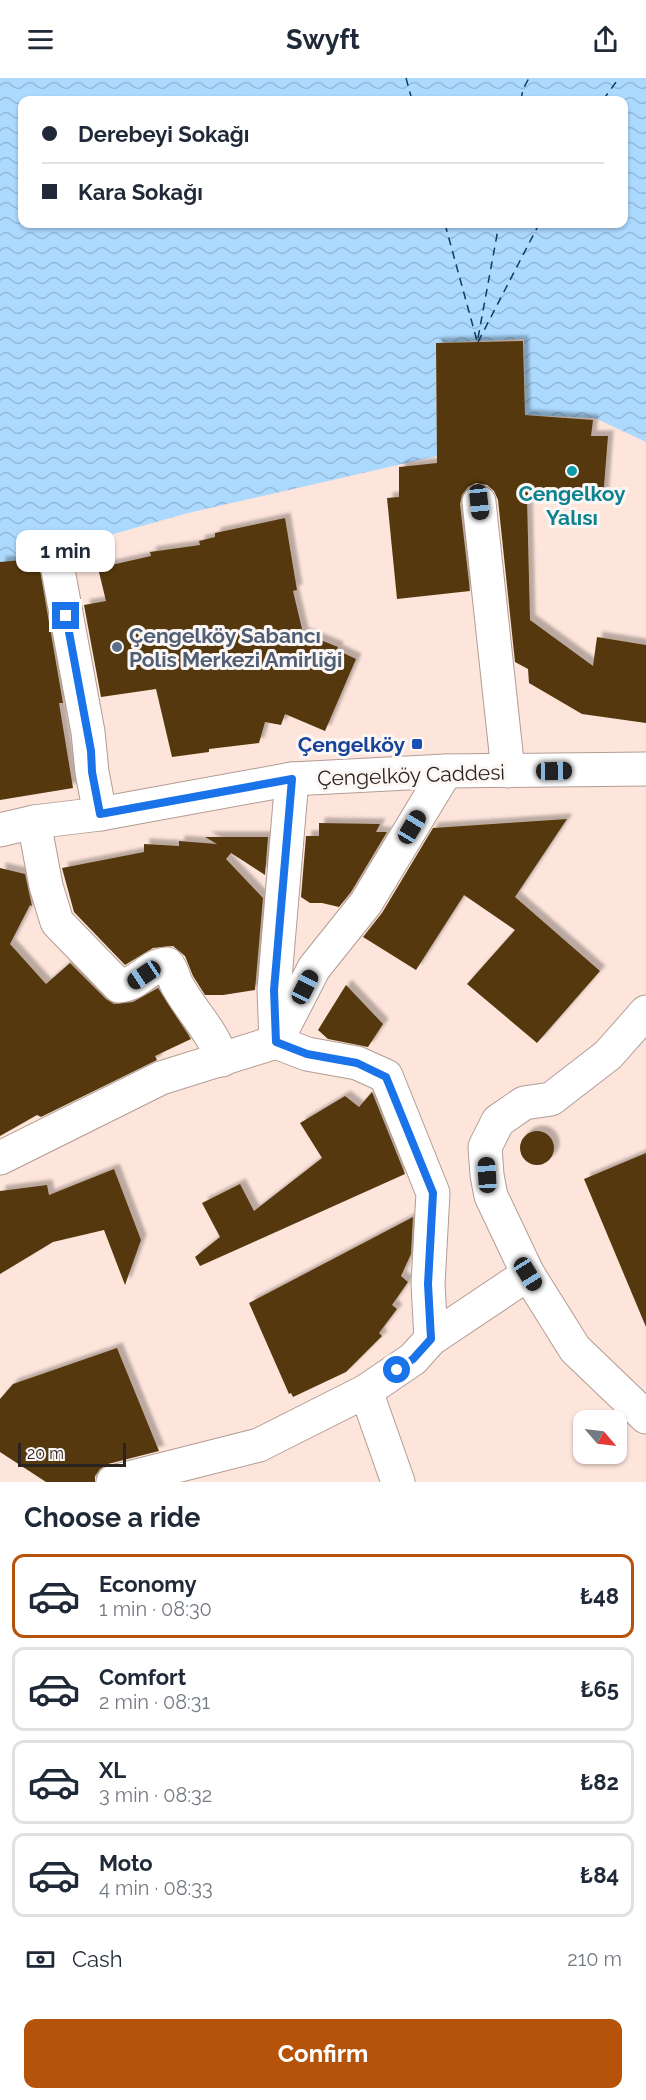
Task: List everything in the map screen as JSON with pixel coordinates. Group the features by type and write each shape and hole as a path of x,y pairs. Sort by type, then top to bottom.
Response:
{"street":[{"path":"479,502 508,771"},
{"path":"58,570 100,814"},
{"name":"Çengelköy Caddesi","path":"0,830 34,822 100,814 292,779 446,771 646,769"},
{"path":"276,1042 314,968 366,903 446,771"},
{"path":"276,1042 274,990 292,779"},
{"path":"34,822 46,886 57,922 119,986 129,986 160,964 166,964 171,969 177,985 217,1043 222,1060"},
{"path":"646,1012 608,1055 551,1099 524,1103 498,1121 485,1147 491,1196 528,1274 575,1348 646,1417"},
{"path":"0,1158 161,1078 276,1042 307,1054 357,1063 386,1077 433,1193 428,1284 431,1339"},
{"path":"113,1482 259,1445 366,1391 413,1359 431,1339 528,1274"},
{"path":"366,1391 398,1482"}],"water":[{"path":"0,78 646,78 646,442 595,418 525,415 524,339 436,343 437,456 188,513 0,566"}],"building":[{"path":"523,341 525,415 593,420 591,436 608,436 603,499 527,498 530,620 593,666 597,637 646,645 646,723 582,714 529,683 528,669 515,662 498,500 494,491 487,485 476,483 468,487 462,495 460,504 470,591 397,599 387,498 399,497 399,467 437,463 436,343"},
{"path":"285,518 297,590 293,591 303,633 338,647 337,650 356,659 325,731 285,714 281,725 265,722 259,743 209,749 209,752 172,757 156,689 101,697 84,605 106,601 98,568 151,556 150,552 200,545 199,541 215,537 215,533"},
{"path":"33,559 35,571 40,570 63,703 59,703 73,788 0,800 0,562"},
{"path":"567,819 515,897 600,971 537,1043 467,984 515,930 464,895 416,970 363,937 382,913 433,828"},
{"path":"319,823 380,824 376,832 387,832 351,892 339,907 310,903 301,897 306,836 319,836"},
{"path":"205,837 268,837 265,875 231,853 226,859 263,898 255,990 205,995 193,976 185,956 173,946 153,948 125,965 74,912 62,868 144,852 144,844 179,846 179,841 217,844"},
{"path":"0,868 25,874 32,906 30,905 10,944 46,984 70,963 114,1004 133,1002 158,988 191,1039 155,1056 157,1060 41,1117 37,1115 0,1136"},
{"path":"346,985 383,1024 368,1047 328,1039 318,1030"},
{"path":"372,1092 405,1174 200,1266 195,1257 220,1237 202,1203 240,1184 254,1211 322,1158 300,1123 345,1096 359,1107"},
{"path":"537,1131 549,1136 554,1148 549,1160 537,1165 525,1160 520,1148 525,1136"},
{"path":"646,1153 646,1327 584,1179"},
{"path":"114,1169 141,1240 125,1285 104,1230 53,1242 0,1274 0,1191 47,1185 49,1195"},
{"path":"413,1217 411,1254 401,1276 408,1282 392,1305 397,1309 379,1333 382,1336 346,1372 293,1397 291,1393 289,1394 249,1303"},
{"path":"117,1348 159,1451 108,1464 100,1469 95,1476 95,1482 46,1482 0,1452 0,1399 13,1384"}],"ferry route":[{"path":"406,78 411,96"},
{"path":"522,96 529,78"},
{"path":"606,96 619,78"},
{"path":"446,228 477,341"},
{"path":"478,338 498,228"},
{"path":"478,342 537,228"}],"place":[{"name":"Cengelkoy Yalısı","path":"572,471"},
{"name":"Çengelköy Sabancı Polis Merkezi Amirliği","path":"117,647"},
{"name":"Çengelköy","path":"417,744"}],"route":[{"path":"66,616 100,814 292,779 274,990 276,1042 307,1054 357,1063 386,1077 433,1193 428,1284 431,1339 413,1359 397,1370"}]}
